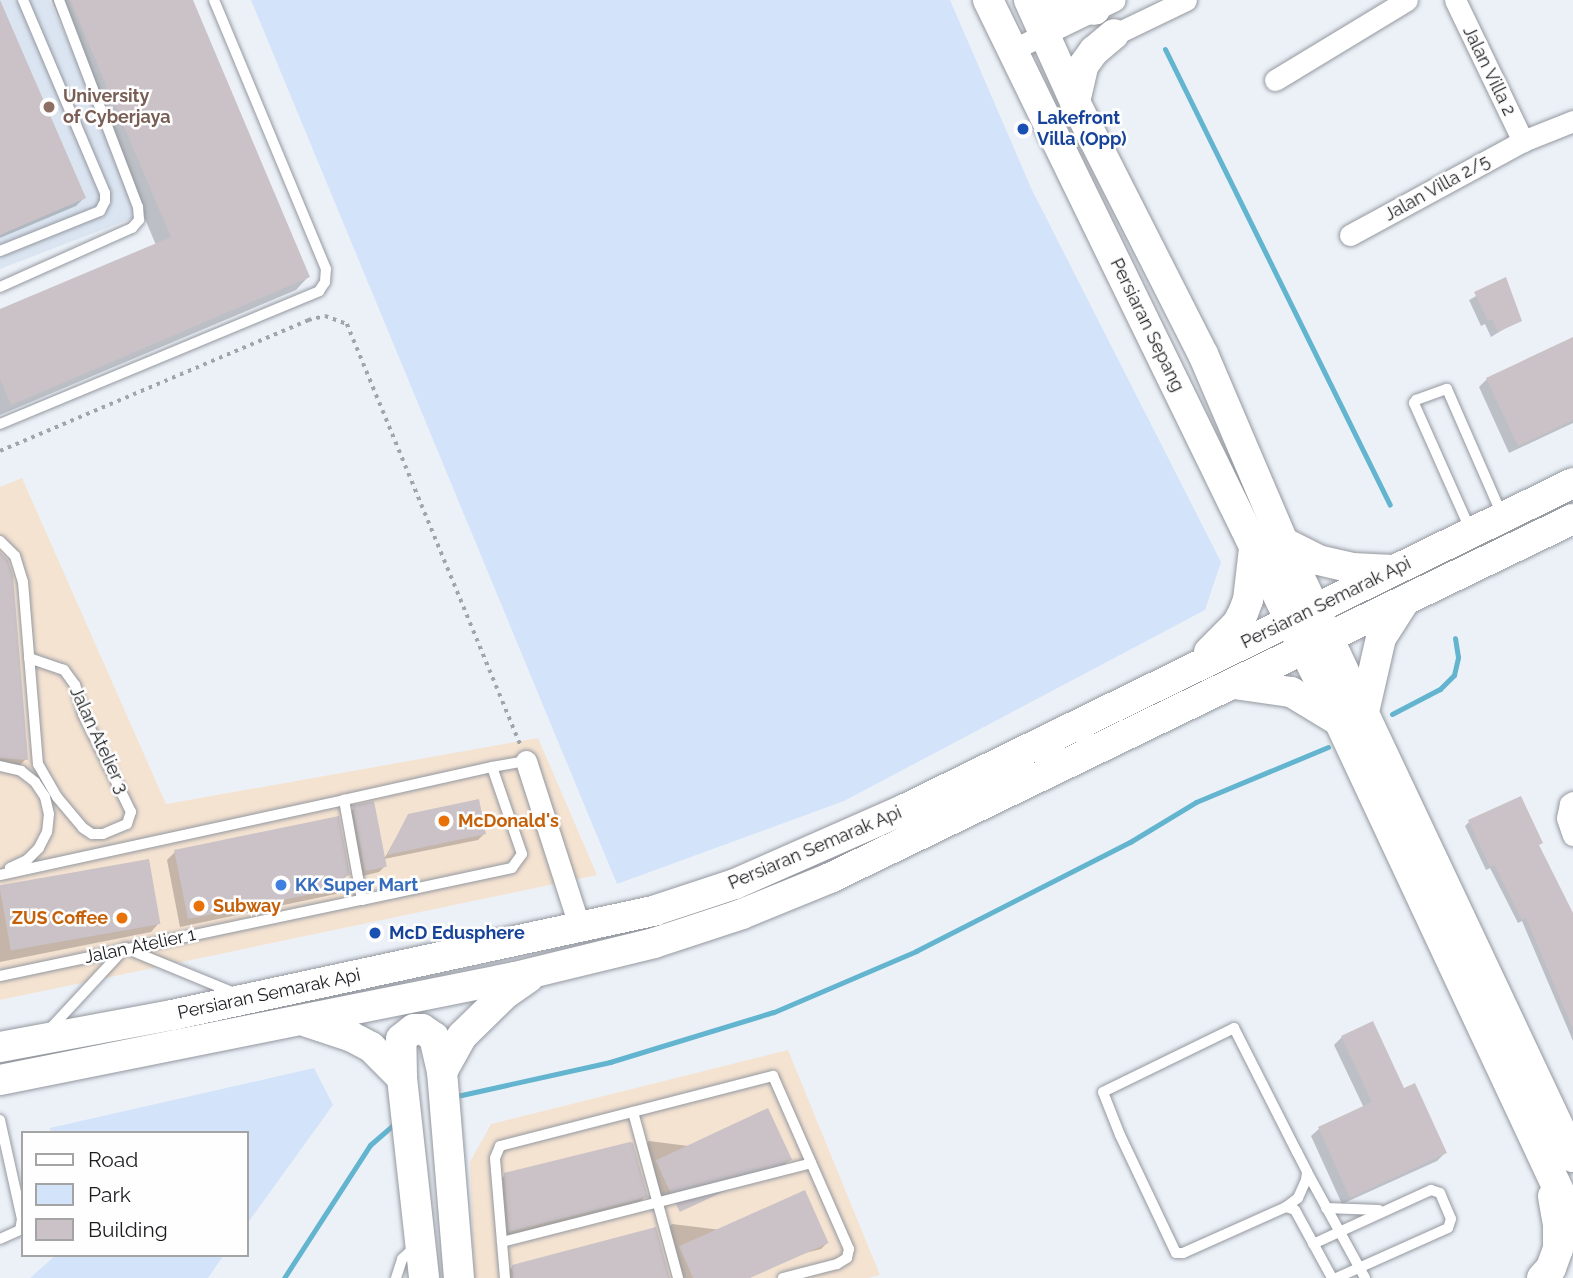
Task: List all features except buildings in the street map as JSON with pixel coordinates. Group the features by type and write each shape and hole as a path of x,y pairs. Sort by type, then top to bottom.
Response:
{"main road":[{"name":"Persiaran Sepang","path":"988,0 1289,622 1317,645"},
{"name":"Persiaran Sepang","path":"1029,0 1075,102 1203,354 1283,542 1316,609 1317,645"},
{"path":"1035,0 1077,10 1105,5"},
{"path":"1075,102 1083,66 1094,51 1114,34"},
{"name":"Persiaran Semarak Api","path":"0,1047 247,999 656,910 735,884 813,852 1573,483"},
{"name":"Persiaran Semarak Api","path":"0,1080 538,971 654,943 742,914 830,878 1573,519"},
{"path":"1283,542 1318,560 1352,568 1395,570"},
{"path":"1191,669 1237,624 1243,613 1248,600 1254,549"},
{"path":"1352,716 1381,638 1404,601"},
{"path":"1317,645 1560,1160 1573,1221"},
{"path":"1234,684 1292,692 1352,716"},
{"path":"442,1072 462,1036 505,994 538,971"},
{"path":"298,1021 320,1024 371,1047 402,1078"},
{"path":"424,1278 402,1078 401,1039 414,1029 422,1028 434,1037 442,1072 458,1278"},
{"path":"1542,1278 1551,1268 1558,1249 1560,1160"}],"street":[{"path":"1027,80 1186,0"},
{"path":"1275,80 1407,0"},
{"name":"Jalan Villa 2","path":"1455,0 1523,141"},
{"path":"1012,50 1105,5"},
{"name":"Jalan Villa 2/5","path":"1350,236 1523,141 1573,121"},
{"path":"526,761 579,925"},
{"path":"1571,803 1567,818 1573,835"}],"lane":[{"path":"0,251 100,211 105,201 105,194 23,0"},
{"path":"0,287 132,228 139,220 138,207 59,0"},
{"path":"0,424 319,291 325,282 326,270 214,0"},
{"path":"1472,533 1414,403 1416,400 1447,389 1503,517"},
{"name":"Jalan Atelier 3","path":"0,541 15,556 23,582 29,658 38,764 57,797 83,828 92,834 103,834 127,824 131,812 83,713 75,685 64,670 29,658"},
{"path":"0,875 526,761"},
{"path":"0,766 21,771 35,782 45,797 49,814 47,832 39,848 27,860 0,870"},
{"name":"Jalan Atelier 1","path":"0,976 512,868 522,854 492,767"},
{"path":"344,800 362,900"},
{"path":"40,1040 125,948 247,999"},
{"path":"1307,1172 1302,1191 1286,1207 1183,1253 1176,1253 1115,1126 1103,1091 1234,1028 1326,1209 1365,1278"},
{"path":"505,1278 495,1158 500,1146 773,1076 849,1254 837,1264 783,1278"},
{"path":"633,1112 678,1278"},
{"path":"0,1120 3,1144 21,1215"},
{"path":"502,1242 811,1163"},
{"path":"1286,1207 1295,1210 1313,1244 1334,1278 1451,1224 1440,1193 1435,1190 1384,1209 1313,1244"},
{"path":"1326,1209 1384,1209"},
{"path":"0,1239 20,1230 21,1224"},
{"path":"397,1278 402,1259 422,1242"}],"path":[{"path":"0,451 309,320 325,316 347,324 526,761"}],"shaded area":[{"name":"University of Cyberjaya","path":"0,0 49,0 146,213 0,269"},
{"path":"22,478 166,804 538,738 597,875 0,1000 0,487"},
{"path":"788,1050 880,1275 868,1278 474,1278 470,1162 491,1124"}],"green space":[{"path":"251,0 950,0 1032,190 1221,562 1205,610 844,801 617,884"},
{"path":"314,1068 333,1105 248,1223 248,1131 51,1131 50,1128"},
{"path":"54,1257 223,1257 208,1278 30,1278"}],"waterway":[{"path":"1165,49 1390,505"},
{"path":"1392,714 1440,689 1454,675 1458,657 1455,638"},
{"path":"457,1096 610,1062 774,1012 916,951 1130,842 1196,802 1328,747"},
{"path":"284,1278 370,1145 396,1122"}],"place":[{"name":"University of Cyberjaya","path":"49,107"},
{"name":"Lakefront Villa (Opp)","path":"1023,129"},
{"name":"McDonald's","path":"444,821"},
{"name":"KK Super Mart","path":"281,885"},
{"name":"Subway","path":"199,906"},
{"name":"ZUS Coffee","path":"122,918"},
{"name":"McD Edusphere","path":"375,933"}]}
